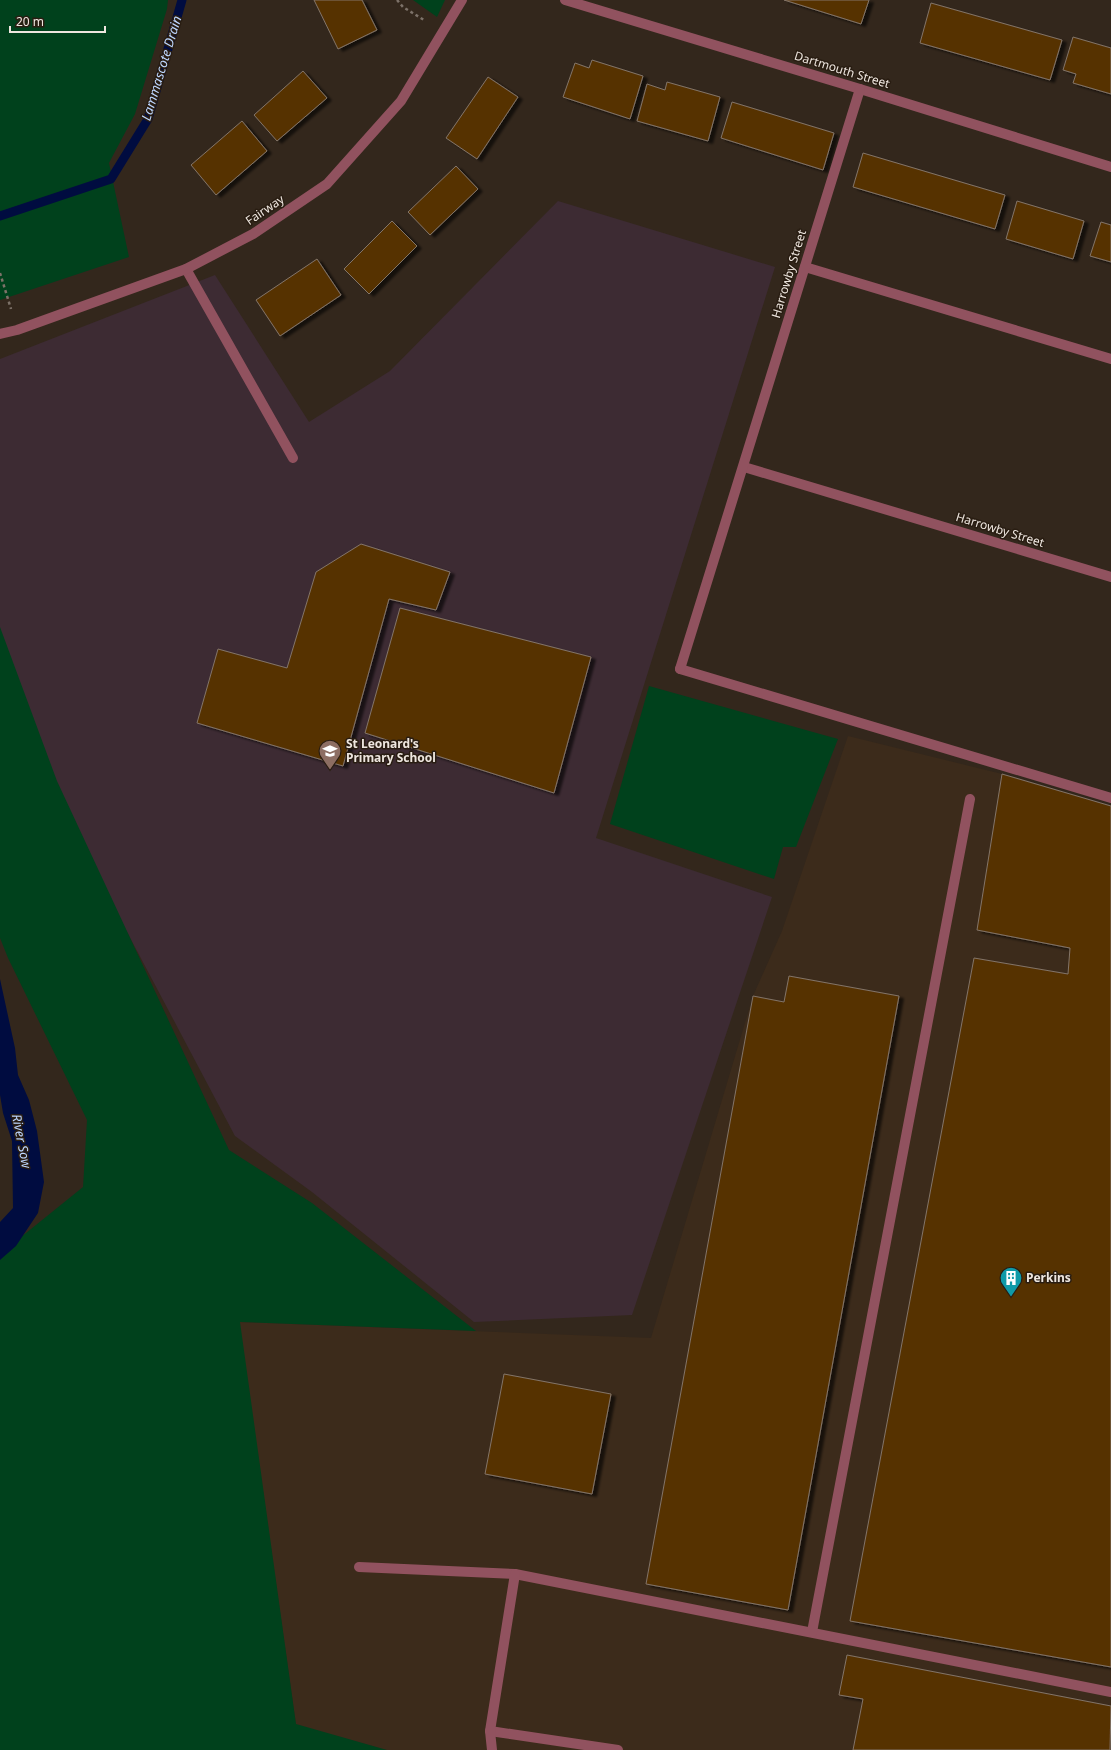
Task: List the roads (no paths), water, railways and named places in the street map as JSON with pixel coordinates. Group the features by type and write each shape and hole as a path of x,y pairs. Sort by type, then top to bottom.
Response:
{"street":[{"name":"Fairway","path":"0,334 17,330 186,269 253,234 327,184 401,101 462,0"},
{"name":"Dartmouth Street","path":"565,0 1111,167"},
{"name":"Harrowby Street","path":"860,89 680,669 1111,798"},
{"path":"805,267 1111,359"},
{"path":"186,269 293,458"},
{"name":"Harrowby Street","path":"744,466 1111,577"},
{"path":"812,1632 970,799"},
{"path":"359,1567 515,1574 1111,1692"},
{"path":"492,1750 490,1731 515,1574"},
{"path":"490,1731 618,1750"}],"water":[{"name":"River Sow","path":"0,979 15,1048 18,1075 29,1100 37,1131 44,1182 38,1213 16,1246 0,1260 0,1222 13,1208 12,1141 3,1113 0,1095"}],"waterway":[{"name":"Lammascote Drain","path":"0,216 111,179 148,119 182,0"}],"place":[{"name":"St Leonard's Primary School","path":"330,770"},
{"name":"Perkins","path":"1011,1298"}]}
